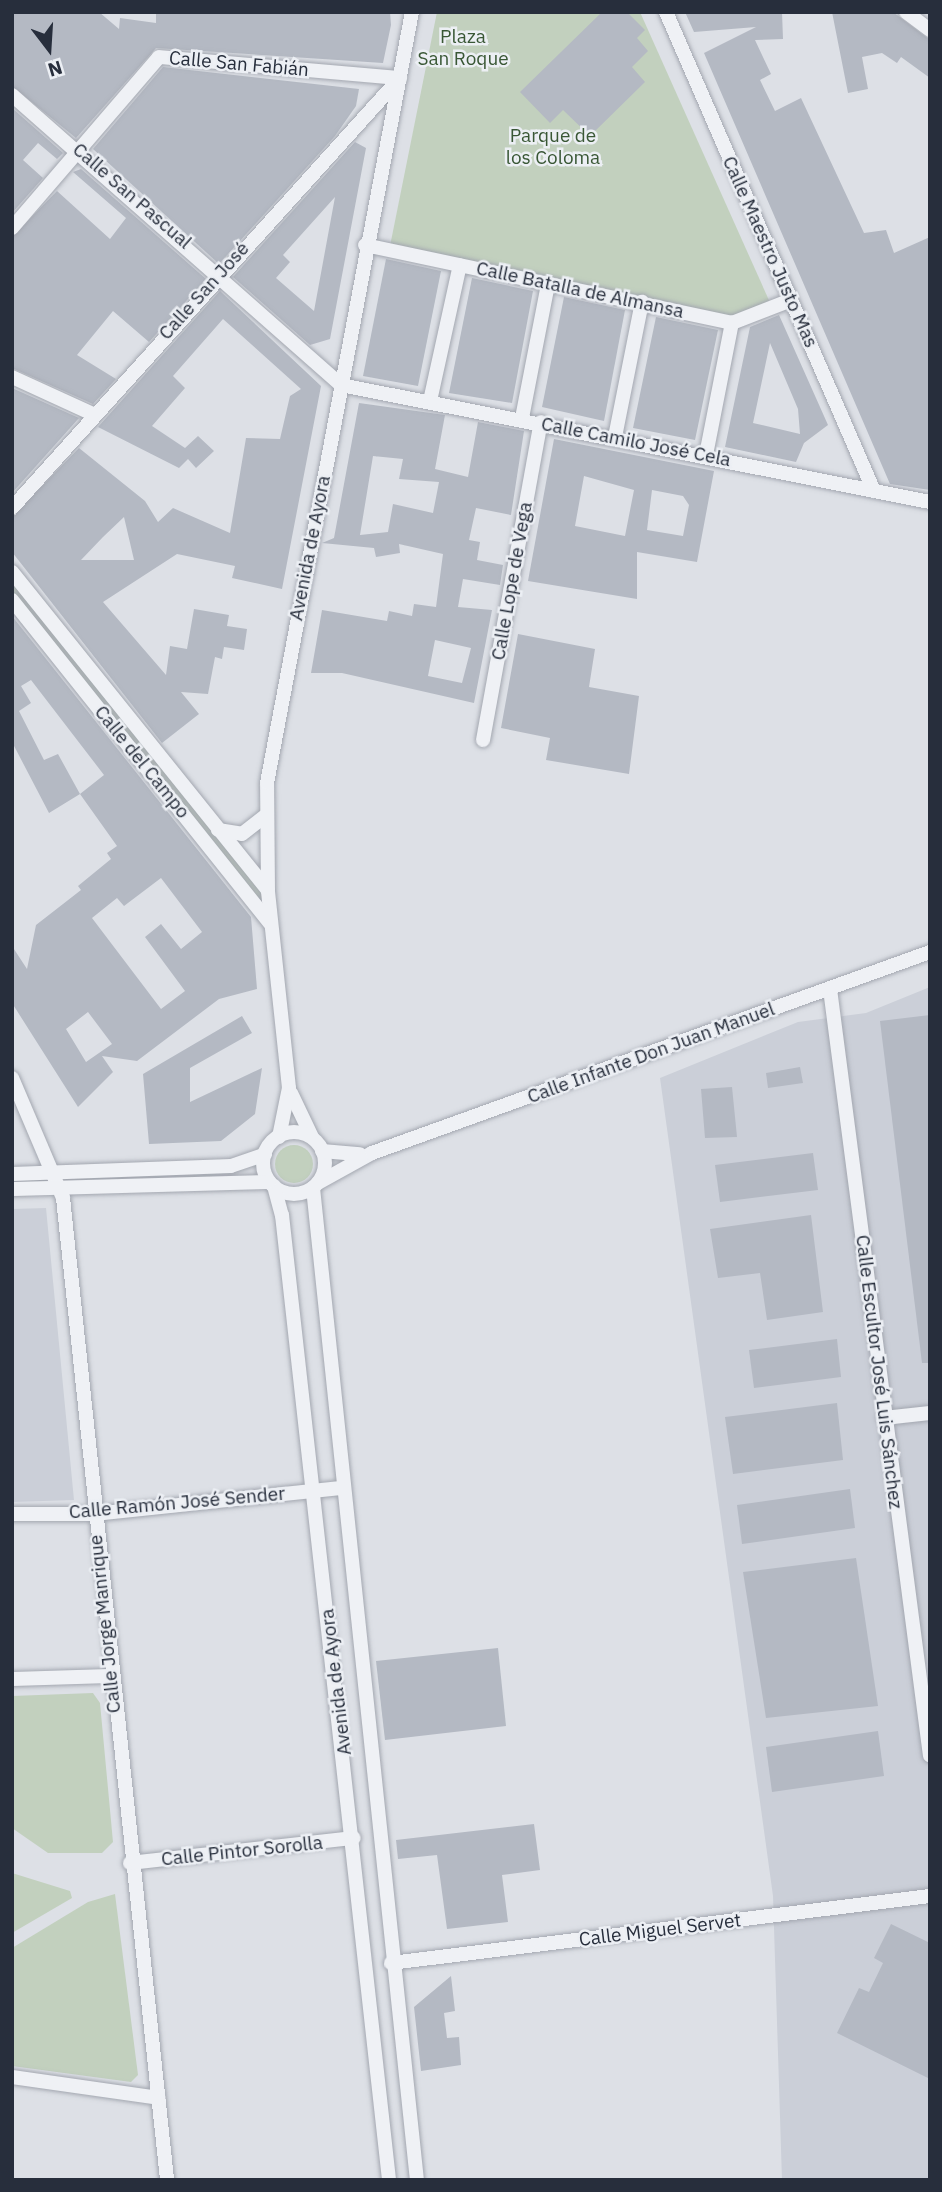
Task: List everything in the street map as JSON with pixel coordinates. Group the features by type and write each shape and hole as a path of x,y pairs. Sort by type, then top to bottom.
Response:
{"street":[{"name":"Avenida de Ayora","path":"279,1136 289,1088 271,924 264,817 365,245 412,12"},
{"name":"Calle Maestro Justo Mas","path":"666,12 874,491"},
{"path":"906,12 930,30"},
{"name":"Calle San Fabián","path":"79,149 159,57 400,78"},
{"name":"Calle San José","path":"12,508 220,272 400,78"},
{"name":"Calle San Pascual","path":"12,95 79,149 220,272 341,385"},
{"path":"12,228 79,149"},
{"name":"Calle Batalla de Almansa","path":"365,245 732,323"},
{"path":"430,401 460,265"},
{"path":"522,418 548,284"},
{"path":"706,456 732,323 791,300"},
{"path":"615,437 642,302"},
{"path":"12,377 95,415"},
{"name":"Calle Camilo José Cela","path":"341,385 522,418 930,502"},
{"name":"Calle Lope de Vega","path":"483,740 541,422"},
{"name":"Calle del Campo","path":"12,572 268,890"},
{"name":"Calle del Campo","path":"12,600 271,924"},
{"path":"218,830 242,834 264,817"},
{"name":"Calle Infante Don Juan Manuel","path":"315,1185 372,1153 930,952"},
{"name":"Calle Escultor José Luis Sánchez","path":"830,989 930,1756"},
{"name":"Calle Jorge Manrique","path":"12,1078 61,1187 110,1676 167,2180"},
{"name":"Avenida de Ayora","path":"289,1088 318,1145"},
{"path":"12,1174 231,1166 265,1154 279,1136 298,1133 318,1145 315,1185 294,1194 271,1184 12,1189"},
{"name":"Calle Infante Don Juan Manuel","path":"318,1145 372,1153"},
{"path":"265,1154 271,1184"},
{"name":"Avenida de Ayora","path":"271,1184 282,1215 354,1838 389,2180"},
{"name":"Avenida de Ayora","path":"315,1185 341,1488 391,1963 417,2180"},
{"path":"884,1418 930,1413"},
{"name":"Calle Ramón José Sender","path":"12,1514 94,1514 341,1488"},
{"path":"12,1679 110,1676"},
{"path":"351,1811 375,1808"},
{"name":"Calle Pintor Sorolla","path":"130,1863 354,1838"},
{"path":"356,1859 380,1857"},
{"name":"Calle Miguel Servet","path":"391,1963 930,1896"},
{"path":"12,2077 159,2098"}],"shaded area":[{"path":"930,987 930,2180 782,2180 773,1896 660,1078 798,1022 866,1013"},
{"path":"46,1208 74,1500 12,1502 12,1209"}],"green space":[{"name":"Parque de los Coloma","path":"437,12 640,12 772,307 732,323 389,251"},
{"path":"12,572 268,890 271,924 12,600"},
{"path":"294,1145 308,1150 313,1164 308,1178 294,1183 280,1178 275,1164 280,1150"},
{"path":"93,1693 100,1703 113,1842 102,1853 48,1853 12,1828 12,1696"},
{"path":"12,1873 70,1891 72,1898 12,1933"},
{"path":"115,1894 138,2075 131,2082 12,2066 12,1948 88,1902"}],"building":[{"path":"12,12 99,12 119,29 120,18 156,23 156,12 390,12 391,25 383,63 156,48 76,138 12,86"},
{"path":"602,12 627,12 645,30 637,38 648,51 632,67 645,82 590,136 563,110 550,123 520,92"},
{"path":"685,12 782,12 783,39 755,40 771,74 760,80 775,111 801,98 864,233 886,230 894,253 930,237 930,490 890,484 704,53 756,27 694,32"},
{"path":"832,12 893,12 930,40 930,78 901,57 897,63 882,53 862,57 868,89 848,93"},
{"path":"163,67 359,89 356,106 335,136 219,264 93,149"},
{"path":"12,108 63,153 57,159 38,143 23,160 43,178 12,213"},
{"path":"355,142 366,148 330,339 310,345 233,277","holes":["335,197 314,311 276,278 290,262 283,255"]},
{"path":"81,169 206,279 149,342 113,311 77,355 116,379 93,404 12,368 12,237 57,191 110,239 126,218 73,172"},
{"path":"386,259 441,271 418,386 363,376"},
{"path":"472,278 533,291 512,403 449,393"},
{"path":"220,291 321,386 282,589 232,578 235,566 177,554 103,602 166,675 170,646 187,649 194,609 229,615 227,626 247,629 244,650 224,647 222,659 215,657 208,694 181,692 199,714 162,743 12,552 12,517 79,448 145,501 158,522 173,508 230,533 246,438 280,439 290,396 301,389 223,319 173,376 185,388 152,426 185,448 198,436 214,451 196,468 188,459 179,468 98,427","holes":["124,517 134,560 81,560"]},
{"path":"564,297 625,310 604,421 542,407"},
{"path":"779,315 828,425 804,443 796,462 725,447 750,327","holes":["770,343 798,409 800,434 753,423"]},
{"path":"656,317 718,330 695,440 633,428"},
{"path":"12,388 79,418 12,493"},
{"path":"359,403 445,415 435,469 468,477 478,422 524,431 511,515 476,508 469,540 480,542 477,560 503,565 500,585 463,579 458,607 492,610 474,703 342,673 311,673 322,610 387,621 389,611 412,616 414,604 436,607 443,554 399,544 400,553 376,557 374,548 322,543 334,538","holes":["373,456 403,459 399,479 439,482 433,513 393,504 388,532 360,535","435,640 471,648 462,683 428,676"]},
{"path":"554,439 714,471 697,562 637,552 637,599 528,581","holes":["584,476 634,490 625,536 575,526","652,490 683,496 689,505 683,536 647,530"]},
{"path":"12,616 251,917 257,989 219,999 137,1061 102,1056 113,1072 78,1107 12,1003 12,946 27,969 36,925 81,890 78,886 111,859 107,853 117,846 80,794 49,813 12,742","holes":["31,680 104,775 80,794 58,754 44,760 19,711 31,703 21,686","161,878 202,932 181,949 161,924 145,937 185,991 161,1009 92,918 117,898 124,906","88,1012 112,1044 86,1062 66,1029"]},
{"path":"518,634 595,649 589,687 639,696 629,774 546,760 550,738 501,728"},
{"path":"930,1015 930,1363 922,1363 880,1021"},
{"path":"242,1016 252,1033 190,1068 190,1102 262,1068 255,1114 221,1141 149,1144 143,1074"},
{"path":"800,1067 803,1083 768,1088 766,1073"},
{"path":"732,1087 737,1137 705,1138 701,1089"},
{"path":"813,1153 818,1190 720,1202 715,1165"},
{"path":"811,1215 823,1312 767,1320 760,1273 718,1278 710,1229"},
{"path":"837,1339 841,1377 754,1388 749,1350"},
{"path":"837,1403 843,1460 733,1474 725,1417"},
{"path":"850,1489 855,1528 742,1544 737,1505"},
{"path":"856,1558 878,1706 766,1718 743,1572"},
{"path":"498,1648 506,1726 385,1740 376,1661"},
{"path":"878,1731 884,1776 772,1792 766,1747"},
{"path":"534,1824 540,1870 502,1875 508,1922 447,1929 437,1855 398,1859 396,1840"},
{"path":"891,1924 930,1943 930,2079 837,2033 859,1988 869,1992 883,1963 874,1958"},
{"path":"451,1976 455,2011 444,2013 447,2038 459,2037 461,2065 421,2071 414,2007"}],"park label":[{"name":"Plaza San Roque","path":"463,48"}]}
